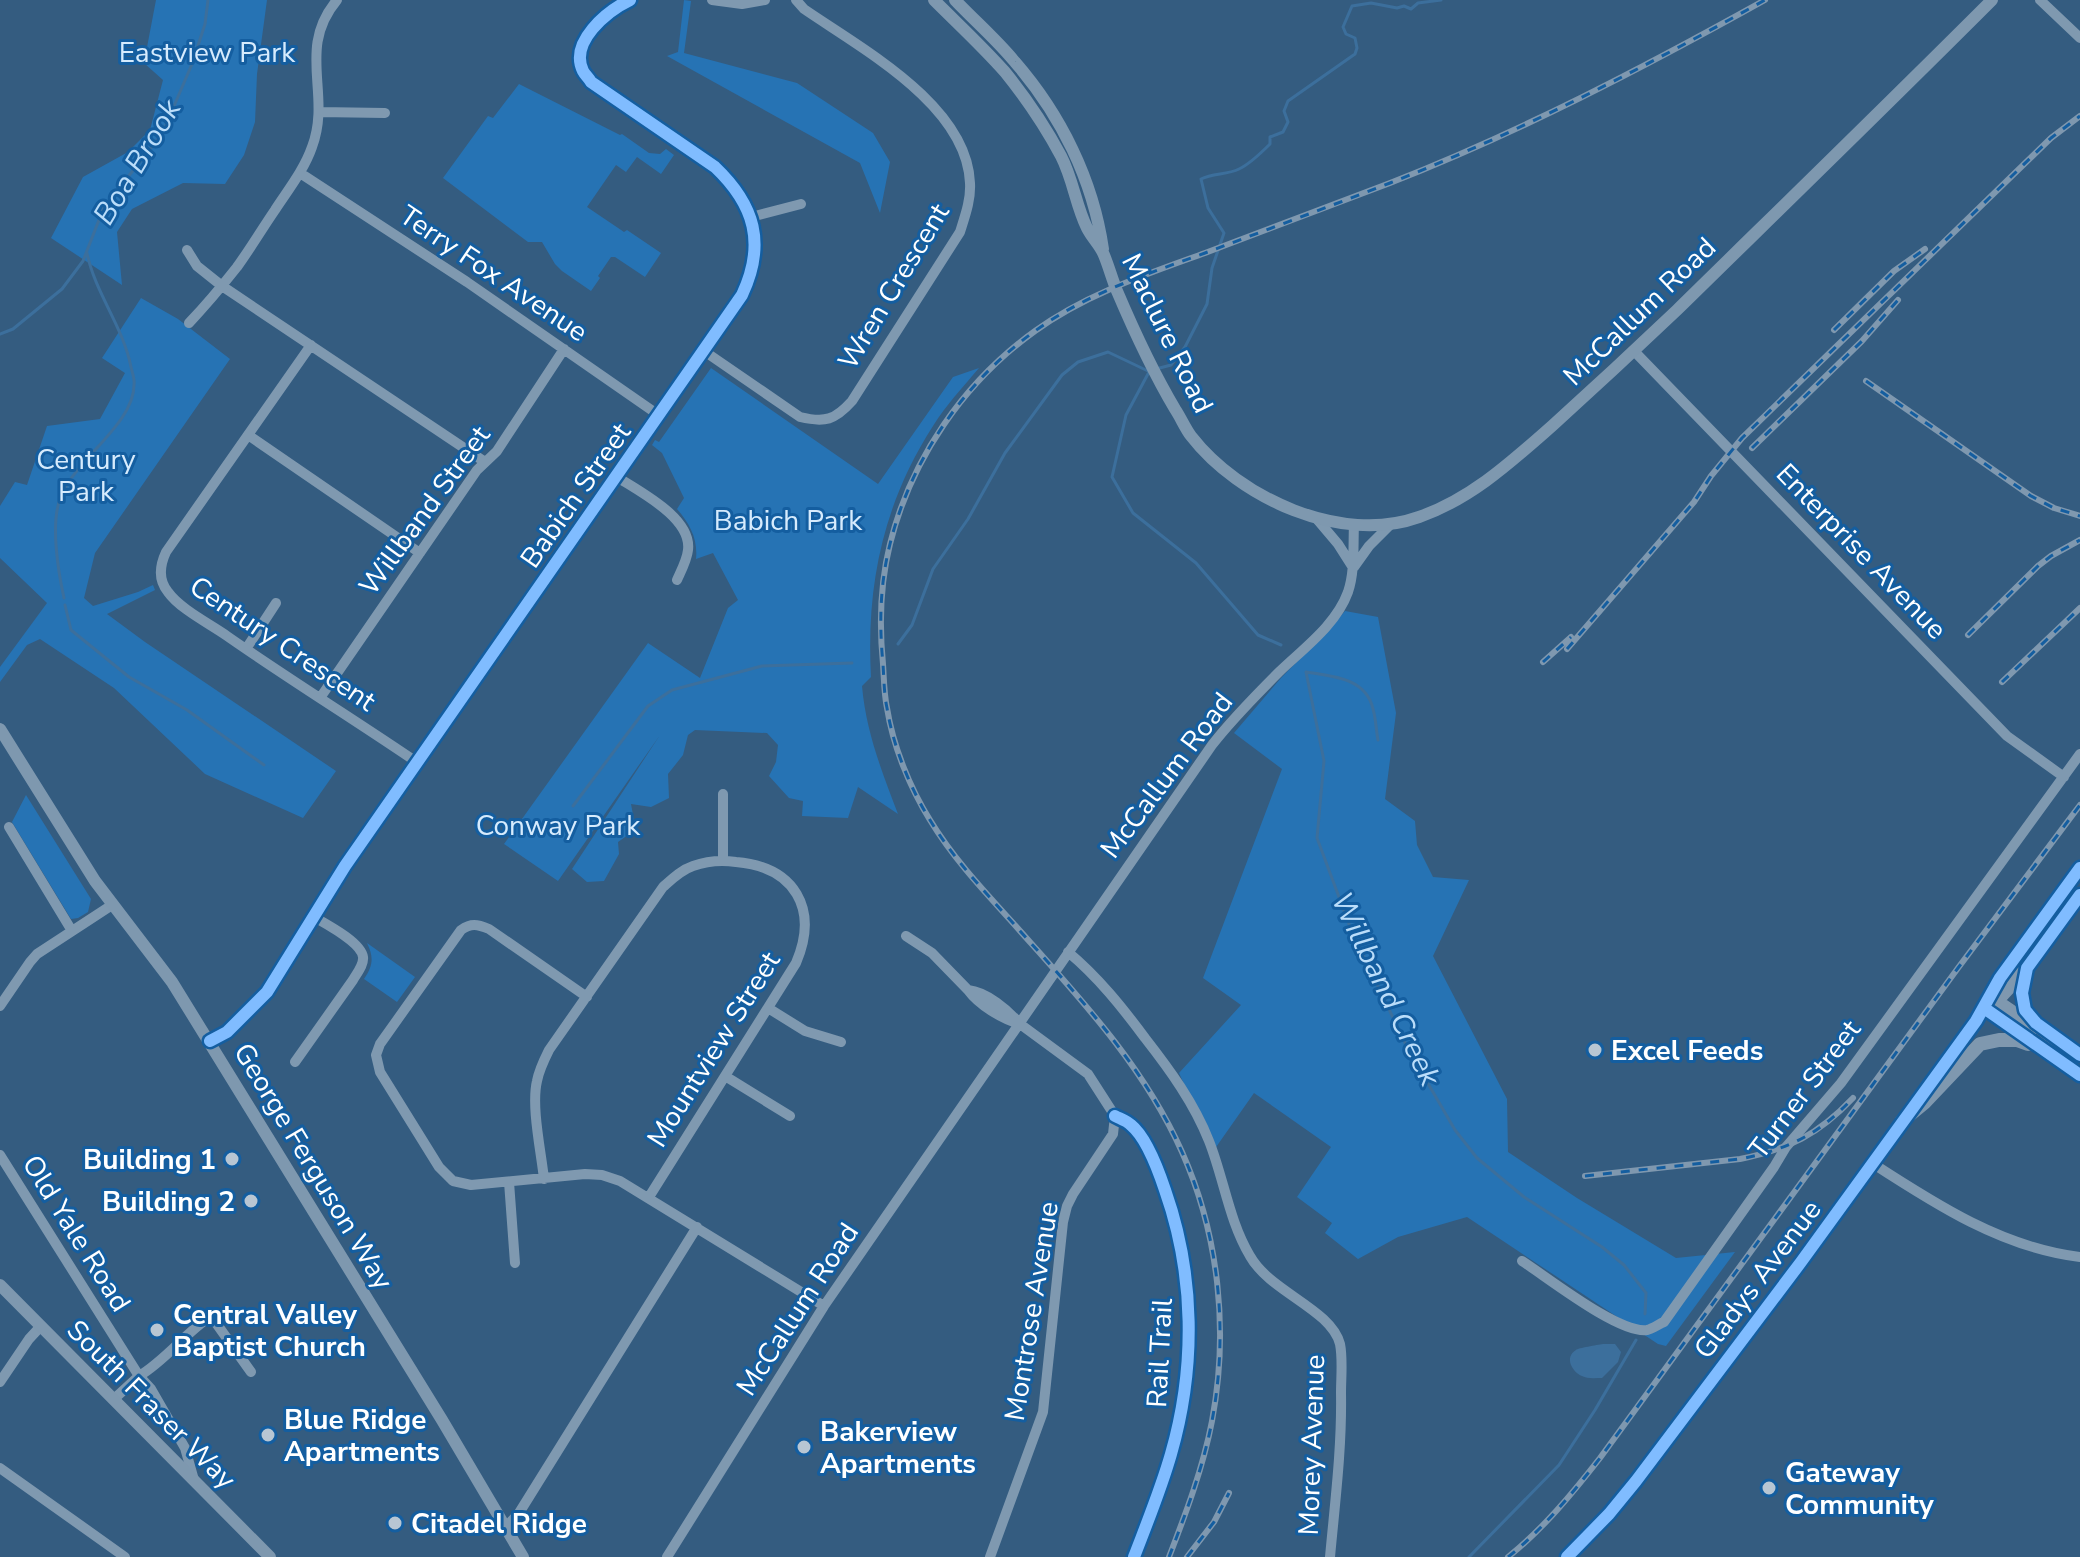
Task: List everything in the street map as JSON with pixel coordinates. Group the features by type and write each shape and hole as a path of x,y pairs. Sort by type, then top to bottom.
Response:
{"highway":[{"path":"1989,1004 2000,978 2080,868"},
{"path":"1989,1004 2027,968 2080,895"},
{"path":"2027,968 2022,993 2025,1010 2036,1023 2080,1057"},
{"path":"1989,1004 2080,1057"},
{"path":"1989,1004 2080,1076"},
{"path":"1902,1121 1925,1102 1975,1048 1991,1041 2017,1040 2027,1043 2080,1076"}],"main road":[{"name":"Maclure Road","path":"934,0 1004,71 1040,120 1063,160 1087,227 1103,252"},
{"name":"Maclure Road","path":"955,0 1016,62 1052,110 1084,176 1115,287 1164,390 1191,435 1215,462 1263,496 1316,518 1354,524"},
{"name":"McCallum Road","path":"1354,524 1390,525 1417,518 1446,506 1484,484 1634,351 1992,0"},
{"name":"George Ferguson Way","path":"0,729 95,881 165,971 210,1041 523,1557"},
{"name":"Gladys Avenue","path":"1567,1557 1636,1481 1989,1004"},
{"name":"South Fraser Way","path":"0,1285 270,1557"}],"street":[{"path":"189,323 222,286 300,173 313,146 319,112 316,42 321,26 337,0"},
{"name":"Babich Street","path":"210,1041 227,1032 267,992 345,866 660,416 751,277 755,247 751,217 736,190 715,167 591,82 582,69 580,54 584,41 598,21 630,0"},
{"path":"712,0 742,4 765,0"},
{"name":"Wren Crescent","path":"704,351 800,417 829,419 841,413 852,401 960,232 968,208 970,185 967,162 957,136 939,112 904,78 804,9 796,0"},
{"path":"2040,0 2080,38"},
{"path":"319,112 385,113"},
{"name":"Terry Fox Avenue","path":"300,173 467,282 660,416"},
{"path":"751,217 801,204"},
{"path":"187,250 197,266 222,286 485,462"},
{"name":"Century Crescent","path":"311,345 166,552 162,582 171,596 418,763"},
{"name":"Willband Street","path":"320,698 485,462 497,451 564,349"},
{"name":"Enterprise Avenue","path":"1634,351 2007,736 2064,777"},
{"path":"248,435 420,553"},
{"path":"617,477 672,515 681,526 688,551 677,580"},
{"path":"1316,518 1353,568 1390,525"},
{"name":"McCallum Road","path":"667,1557 824,1306 1212,745 1340,609 1353,568 1354,524"},
{"path":"246,649 276,603"},
{"name":"Turner Street","path":"1522,1261 1612,1320 1648,1330 1664,1322 1786,1147 1841,1083 2080,754"},
{"path":"544,1179 535,1098 536,1081 549,1050 663,887 691,866 723,860 723,794"},
{"path":"9,827 72,931"},
{"name":"Mountview Street","path":"649,1197 796,963 803,945 806,928 803,910 797,894 785,879 770,869 752,863 723,860"},
{"path":"0,1006 37,954 112,905"},
{"path":"295,1062 353,980 363,955 353,942 314,917"},
{"path":"587,997 480,925 470,924 454,938 380,1044 376,1055 380,1072 439,1167 453,1181 471,1185 585,1174 620,1181 824,1306"},
{"path":"906,936 932,953 968,990 977,991 1012,1014 1020,1024"},
{"name":"Morey Avenue","path":"1068,952 1098,980 1130,1018 1182,1089 1209,1141 1240,1239 1252,1260 1275,1285 1321,1316 1339,1341 1341,1433 1330,1557"},
{"path":"768,1008 805,1031 841,1042"},
{"name":"Montrose Avenue","path":"990,1557 1042,1420 1067,1206 1110,1140 1116,1120 1088,1074 1020,1024"},
{"path":"725,1076 790,1116"},
{"name":"Old Yale Road","path":"0,1155 121,1349 151,1389 185,1448 195,1481"},
{"path":"1872,1163 1958,1216 2021,1244 2080,1257"},
{"path":"509,1182 515,1263"},
{"path":"506,1527 519,1513 697,1227"},
{"path":"114,1399 211,1316 251,1372"},
{"path":"0,1382 27,1341 41,1326"},
{"path":"0,1468 125,1557"}],"green space":[{"name":"Eastview Park","path":"156,0 267,0 257,74 255,122 244,155 225,184 183,183 132,209 117,232 122,285 51,238 83,177 128,152 150,130 163,80 144,63"},
{"path":"684,0 691,1 684,53 797,83 873,133 890,162 880,213 860,163 667,56 678,52"},
{"path":"519,84 622,134 649,153 660,154 666,149 674,155 661,174 637,157 626,172 616,165 587,207 661,253 645,277 611,257 591,291 555,264 542,242 528,242 443,178 488,116 493,118"},
{"name":"Century Park","path":"141,298 178,319 230,359 95,553 84,598 93,606 153,585 155,590 107,614 336,771 303,818 205,774 114,688 40,639 27,645 0,682 0,667 47,603 0,558 0,506 15,482 27,485 47,426 100,419 125,373 102,358"},
{"name":"Babich Park","path":"711,368 878,484 953,377 979,368 943,411 916,455 890,515 875,578 871,677 862,686 871,736 898,814 858,787 848,818 802,816 803,801 789,798 769,776 776,762 778,745 767,733 695,730 688,735 683,755 668,774 669,798 651,807 631,804 637,836 628,835 618,842 619,854 604,881 587,882 572,869 660,735 558,881 504,844 648,643 700,678 728,608 738,600 713,553 696,559 692,532 677,509 684,498 662,453 652,445 655,440 659,442"},
{"path":"1345,611 1378,617 1396,713 1385,799 1415,821 1417,845 1433,877 1469,880 1433,956 1507,1099 1508,1152 1676,1258 1735,1252 1666,1346 1658,1344 1467,1217 1398,1237 1358,1259 1325,1233 1332,1223 1297,1197 1331,1147 1254,1093 1214,1150 1179,1073 1241,1005 1203,978 1282,769 1234,733"},
{"path":"26,795 91,899 88,912 78,918 71,919 12,822"},
{"path":"367,943 415,977 397,1002 364,979 372,961"}],"shaded area":[{"path":"1615,1344 1621,1352 1618,1362 1602,1378 1586,1378 1578,1374 1571,1364 1572,1353 1580,1348"}],"waterway":[{"name":"Boa Brook","path":"0,334 13,329 62,289 83,261 104,207 162,134 192,64 205,24 208,0"},
{"name":"Willband Creek","path":"1156,369 1171,365 1185,347 1207,304 1212,268 1224,233 1208,208 1201,179 1234,171 1251,161 1270,144 1270,137 1283,132 1288,122 1284,111 1288,101 1355,54 1355,38 1346,34 1343,27 1352,6 1371,3 1411,9 1418,3 1441,0"},
{"path":"64,598 56,533 61,496 68,482 125,414 134,383 127,352 96,282 87,253"},
{"path":"898,644 912,625 933,569 968,519 1005,453 1062,375 1078,362 1108,352 1148,371"},
{"name":"Willband Creek","path":"1149,372 1126,415 1112,477 1133,513 1196,563 1258,635 1281,645"},
{"path":"65,605 71,630 129,677 187,710 264,765"},
{"path":"573,806 648,706 672,690 762,666 852,663"},
{"name":"Willband Creek","path":"1378,740 1373,709 1363,691 1347,680 1306,672 1324,761 1317,838 1352,932 1408,1049 1455,1130 1477,1158 1524,1197 1602,1247 1624,1265 1646,1293 1645,1314"},
{"name":"Willband Creek","path":"1469,1557 1559,1465 1636,1340"}],"railway":[{"path":"1169,1557 1204,1456 1217,1387 1220,1318 1205,1216 1182,1152 1148,1089 1084,1003 958,861 930,820 909,781 890,722 881,634 884,574 899,513 926,453 963,398 1009,351 1075,306 1117,286 1390,183 1534,121 1765,0"},
{"path":"1567,649 1694,502 1742,438 2051,138 2080,116"},
{"path":"1834,330 1894,271 1925,249"},
{"path":"1752,448 1862,341 1898,300"},
{"path":"1866,381 2031,496 2054,508 2080,516"},
{"path":"1968,635 2038,566 2080,540"},
{"path":"2002,682 2080,608"},
{"path":"1543,662 1571,637"},
{"path":"1508,1557 1557,1510 1600,1458 2080,805"},
{"path":"1585,1176 1740,1159 1773,1150 1815,1131 1853,1098"},
{"path":"1187,1557 1214,1522 1229,1493"}],"cycle path":[{"path":"210,1041 227,1032 267,992 345,866 742,295 754,259 755,242 747,211 729,181 715,167 591,82 583,71 581,49 586,39 601,20 630,0"},
{"path":"1567,1557 1636,1481 1801,1262 1976,1021 2000,978 2080,868"},
{"path":"2080,895 2027,968 2022,993 2025,1010 2036,1023 2080,1055"},
{"path":"1984,1008 2080,1075"},
{"name":"Rail Trail","path":"1115,1116 1137,1130 1162,1183 1182,1255 1189,1321 1185,1388 1179,1421 1163,1480 1134,1557"}],"place":[{"name":"Excel Feeds","path":"1595,1050"},
{"name":"Building 1","path":"232,1159"},
{"name":"Building 2","path":"251,1201"},
{"name":"Central Valley Baptist Church","path":"157,1330"},
{"name":"Blue Ridge Apartments","path":"268,1435"},
{"name":"Bakerview Apartments","path":"804,1447"},
{"name":"Gateway Community","path":"1769,1488"},
{"name":"Citadel Ridge","path":"395,1523"}],"park label":[{"name":"Conway Park","path":"558,825"}]}
